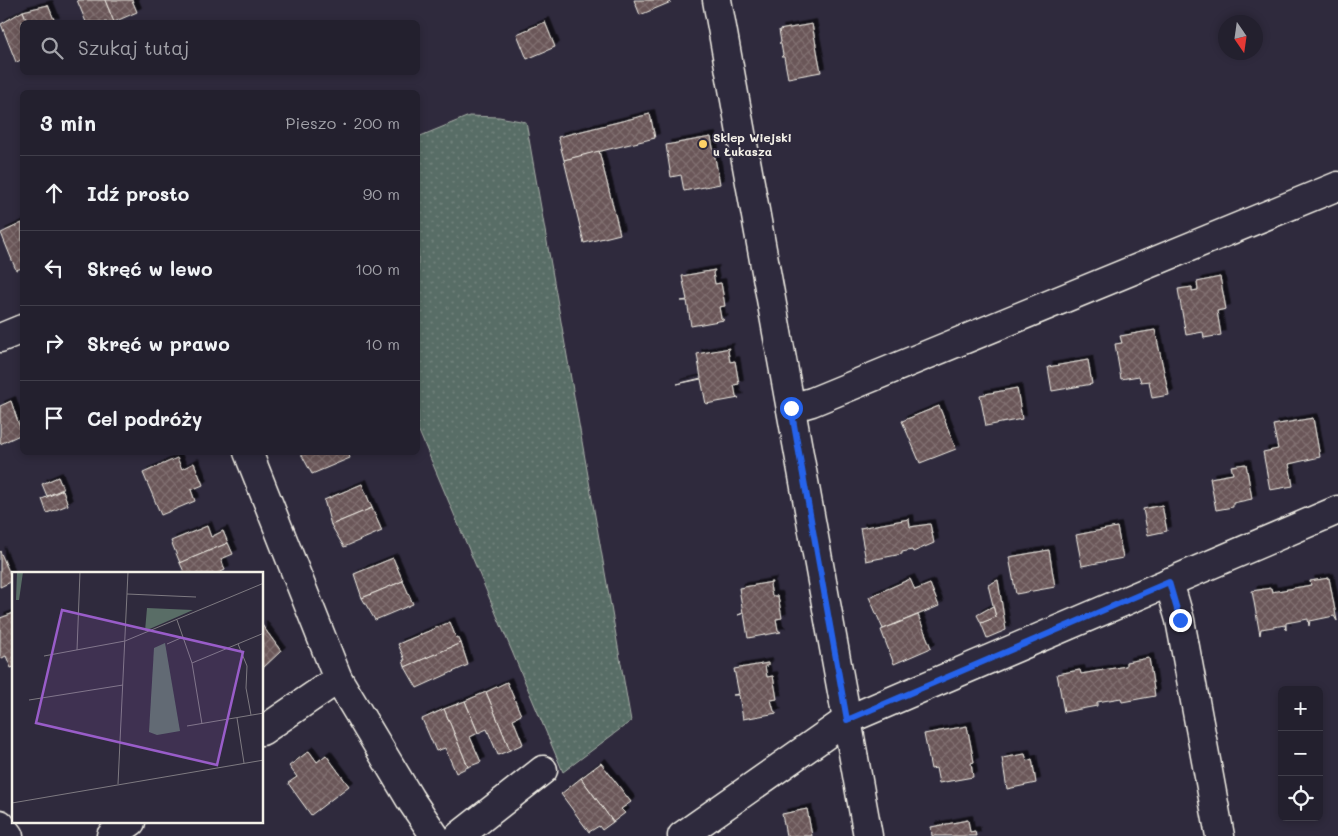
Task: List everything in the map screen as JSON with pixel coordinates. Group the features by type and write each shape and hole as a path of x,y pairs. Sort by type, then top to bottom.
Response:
{"street":[{"path":"717,0 868,836"},
{"path":"791,408 812,402 1338,186"},
{"path":"0,338 20,330"},
{"path":"249,455 338,679 410,799 435,836"},
{"path":"682,836 847,720 1338,510"},
{"path":"1169,582 1180,620 1220,836"},
{"path":"264,731 338,679"},
{"path":"459,836 543,770"},
{"path":"0,824 9,836"},
{"path":"111,836 128,824"}],"green space":[{"path":"469,116 499,117 526,122 631,721 563,772 420,434 420,136"}],"building":[{"path":"77,0 105,0 113,20 85,20"},
{"path":"105,0 132,0 137,12 119,20 113,20"},
{"path":"634,0 670,0 671,2 640,15"},
{"path":"48,5 54,20 26,20 23,11"},
{"path":"23,11 26,20 20,20 20,61 16,62 1,24"},
{"path":"545,22 555,47 527,59 517,34"},
{"path":"812,24 821,72 788,78 784,57 781,57 783,55 781,44 779,43 781,42 779,30"},
{"path":"650,114 655,138 564,160 558,137"},
{"path":"711,137 720,184 684,191 681,175 671,177 666,145"},
{"path":"599,151 620,234 584,243 564,160"},
{"path":"20,224 20,269 16,270 1,233"},
{"path":"715,270 713,273 715,284 721,283 723,294 725,306 719,307 721,318 724,320 691,326 687,301 681,301 687,300 682,276"},
{"path":"1220,277 1226,309 1217,311 1221,335 1204,338 1203,332 1186,335 1178,289 1192,287 1192,291 1198,290 1197,282"},
{"path":"1155,330 1169,395 1152,398 1149,381 1141,382 1139,376 1121,379 1115,344 1122,343 1120,336"},
{"path":"730,348 728,351 730,362 735,361 739,384 734,385 736,396 739,398 706,404 701,379 677,384 701,378 697,354"},
{"path":"1088,360 1092,384 1052,391 1048,367"},
{"path":"1017,388 1022,419 986,426 980,395"},
{"path":"11,401 20,428 20,435 0,444 0,406"},
{"path":"939,406 956,449 920,463 902,421"},
{"path":"1313,418 1320,457 1289,464 1293,486 1270,490 1263,452 1278,449 1273,425"},
{"path":"302,455 349,455 350,458 312,474"},
{"path":"177,458 182,469 194,463 203,485 191,490 195,501 161,515 143,473"},
{"path":"1246,464 1252,499 1233,503 1233,507 1216,510 1210,478 1233,474 1231,466"},
{"path":"58,477 63,489 47,496 42,484"},
{"path":"362,484 372,508 331,525 324,500"},
{"path":"63,490 68,505 47,513 42,499"},
{"path":"1162,505 1167,531 1148,535 1143,509"},
{"path":"372,508 382,531 344,547 331,525"},
{"path":"909,519 910,527 930,524 934,543 913,552 912,550 902,552 902,554 866,561 860,528"},
{"path":"207,526 211,537 223,531 228,543 180,563 171,541"},
{"path":"1117,527 1123,558 1082,566 1076,535"},
{"path":"228,543 233,554 221,559 225,570 221,572 184,572 180,563"},
{"path":"1049,550 1055,587 1016,594 1009,557"},
{"path":"0,551 12,581 0,587"},
{"path":"393,558 403,581 362,598 354,574"},
{"path":"1329,578 1337,621 1334,616 1310,621 1309,626 1308,619 1286,623 1286,630 1285,625 1261,629 1260,635 1252,591 1271,588 1272,592 1311,585 1310,581"},
{"path":"910,579 915,590 930,584 939,606 883,629 869,597"},
{"path":"998,580 1006,630 987,638 981,623 996,617 988,585"},
{"path":"403,581 413,604 375,620 362,598"},
{"path":"772,582 770,585 772,596 778,596 782,618 776,619 778,630 781,632 748,638 744,613 738,615 743,613 739,588"},
{"path":"993,606 996,617 981,623 977,615"},
{"path":"12,614 11,668 6,656 0,659 0,618"},
{"path":"918,615 931,648 894,664 881,630"},
{"path":"450,622 456,638 458,637 461,643 405,667 403,660 405,660 398,644"},
{"path":"264,628 281,651 264,667"},
{"path":"461,643 468,665 417,688 405,667"},
{"path":"1149,658 1155,696 1122,702 1121,698 1097,702 1097,706 1064,712 1057,674 1080,670 1081,674 1126,666 1126,662"},
{"path":"768,663 768,666 765,666 767,677 773,676 777,699 771,700 774,711 777,713 743,719 739,695 733,695 739,694 734,669"},
{"path":"507,682 521,715 513,719 523,744 510,750 486,692"},
{"path":"486,692 510,750 498,755 487,729 478,733 465,701"},
{"path":"465,701 478,733 470,737 481,762 468,767 444,709"},
{"path":"444,709 468,767 456,773 445,748 436,751 422,719"},
{"path":"967,726 974,762 971,763 973,777 939,783 936,768 931,769 924,734"},
{"path":"309,751 317,762 326,755 349,786 311,815 288,783 297,777 289,766"},
{"path":"1025,754 1027,761 1032,759 1036,783 1007,789 1002,758"},
{"path":"601,763 631,802 621,809 625,813 613,822 581,778"},
{"path":"581,778 613,822 602,830 599,826 589,832 561,794"},
{"path":"807,809 812,836 786,836 782,814"},
{"path":"968,820 970,832 975,831 976,836 932,836 931,827"}],"place":[{"name":"Sklep Wiejski u Łukasza","path":"703,144"}],"route":[{"path":"791,408 847,720 1169,582 1180,620"}]}
